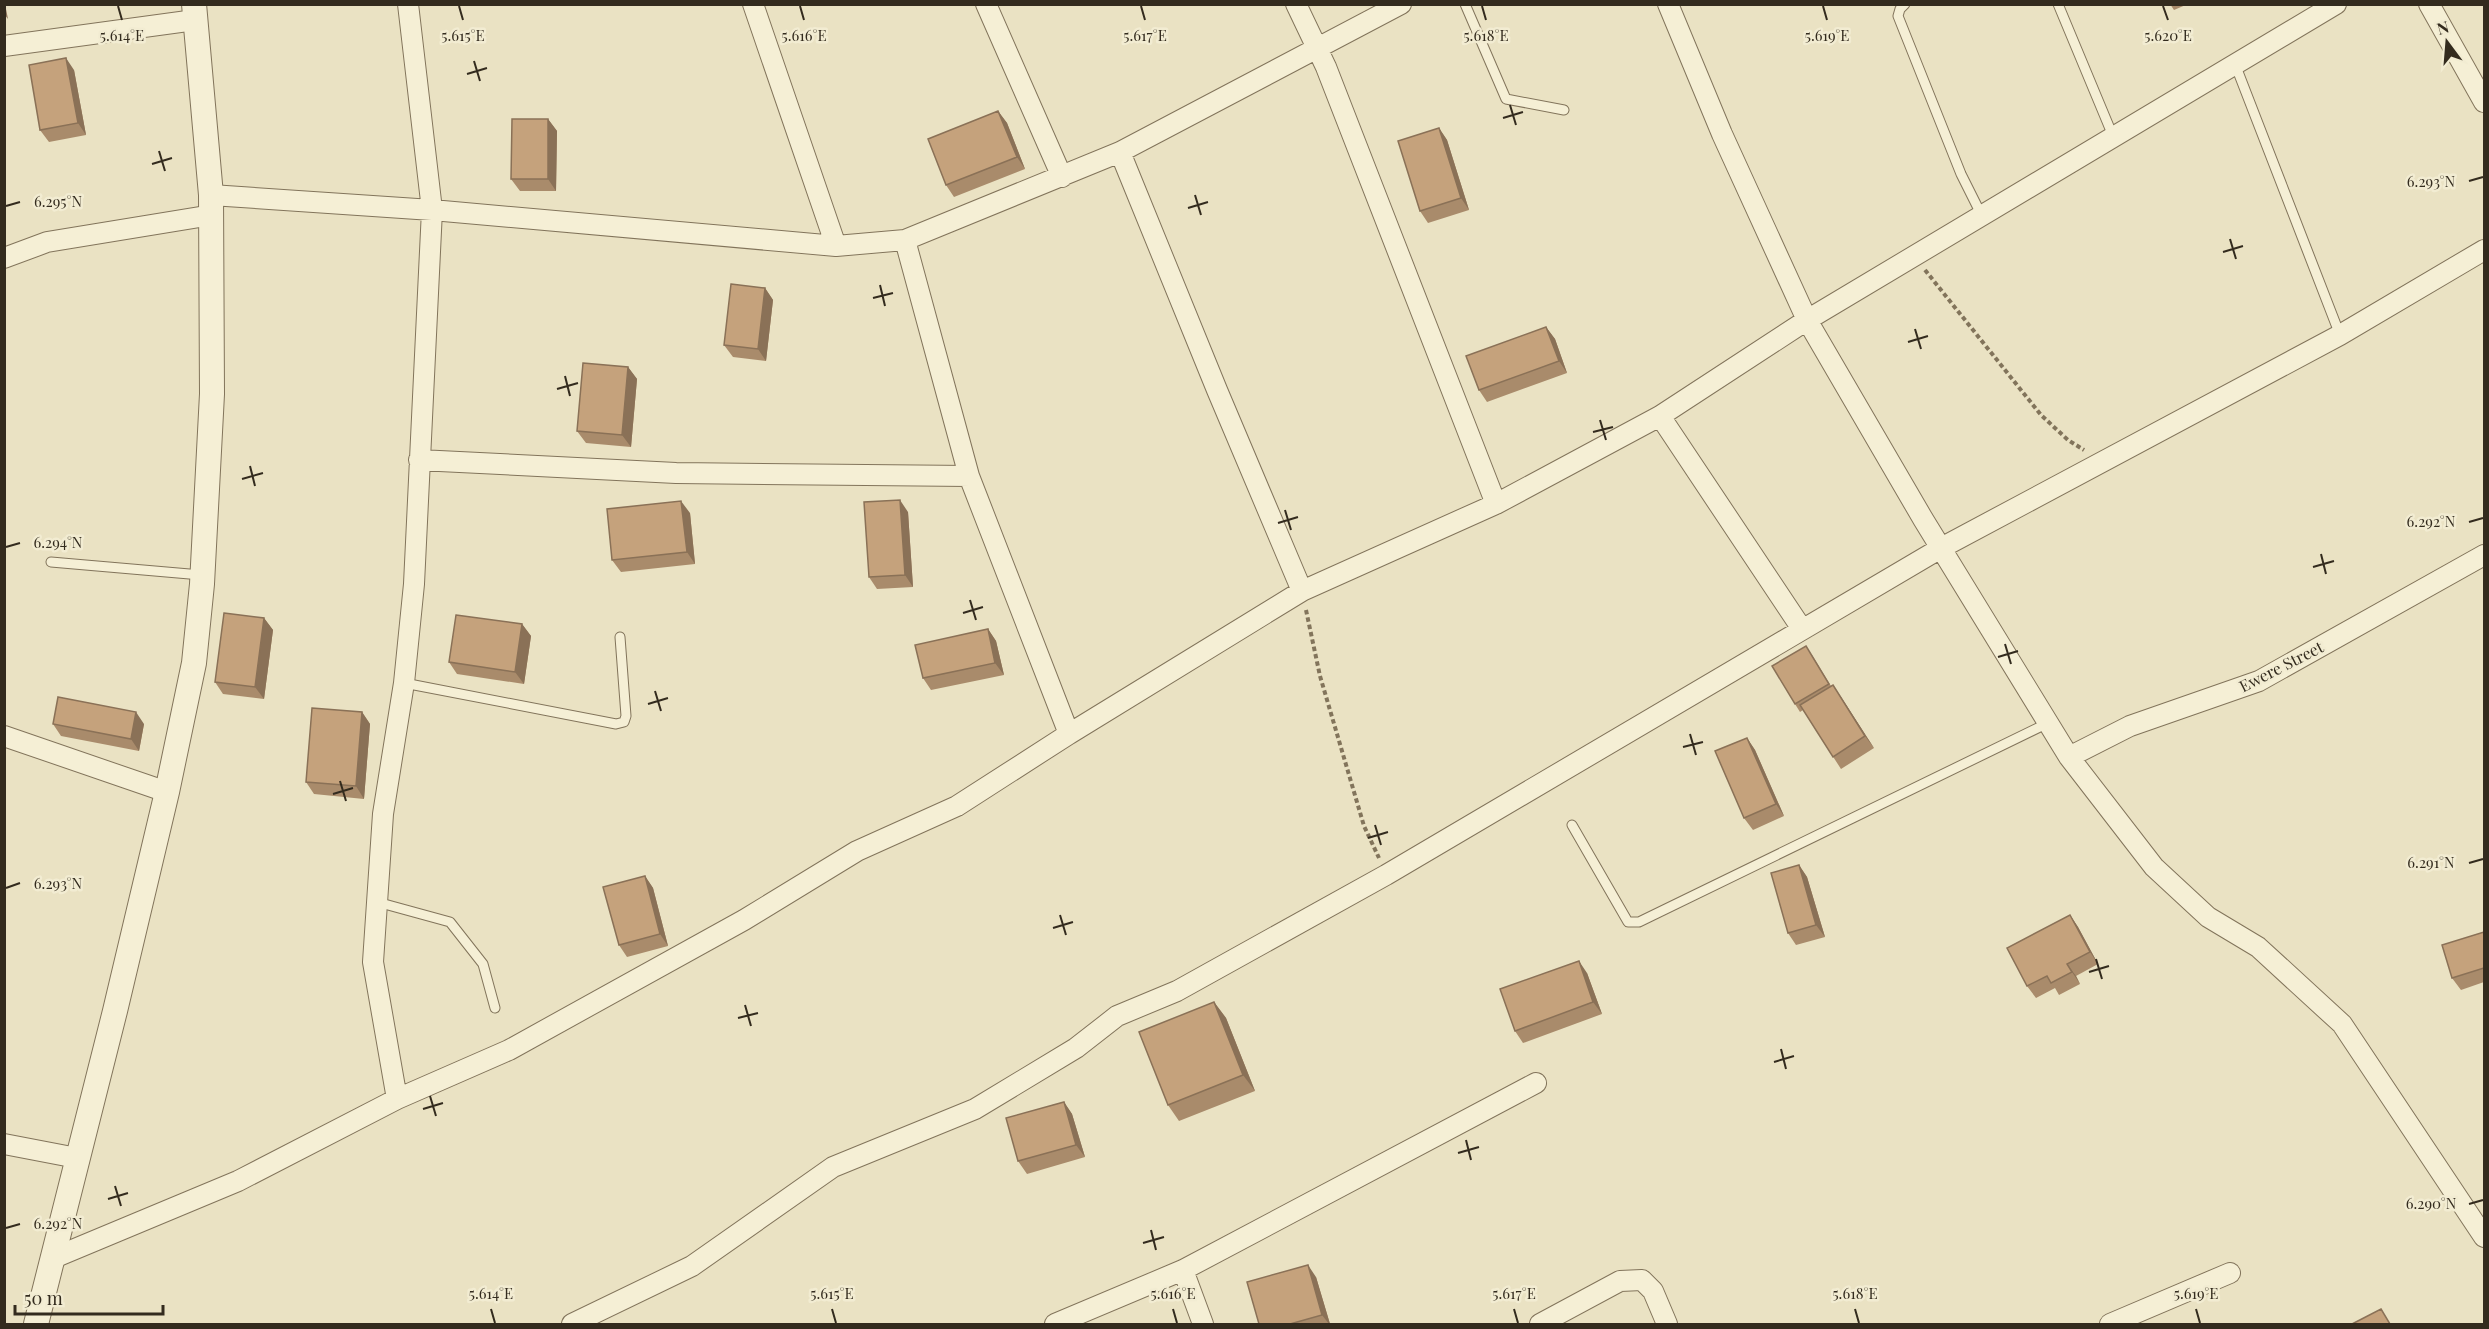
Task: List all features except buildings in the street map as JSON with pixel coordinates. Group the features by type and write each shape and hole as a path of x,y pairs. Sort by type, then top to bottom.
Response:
{"street":[{"path":"397,1099 373,962 383,814 404,683 414,584 432,210 408,4"},
{"path":"753,4 836,246"},
{"path":"986,4 1062,177"},
{"path":"1296,4 1326,67 1496,504"},
{"path":"4,258 47,242 212,205 432,210 836,246 905,240 1120,152 1401,4"},
{"path":"1668,4 1722,134 1807,320 1941,548 2069,757 2154,867 2208,917 2258,947 2342,1023 2484,1238"},
{"path":"51,1259 238,1181 397,1099 509,1050 744,920 857,851 957,806 1069,734 1302,591 1496,504 1660,416 1807,320 2336,4"},
{"path":"2430,4 2484,102"},
{"path":"4,46 195,12 212,205 212,394 203,575 194,663 167,792 36,1324"},
{"path":"1120,152 1302,591"},
{"path":"905,240 969,476 1069,734"},
{"path":"572,1324 692,1266 833,1167 975,1109 1076,1048 1117,1016 1177,991 1386,875 1941,548 2108,461 2340,335 2484,250"},
{"path":"1660,416 1802,629"},
{"path":"419,460 676,473 969,476"},
{"name":"Ewere Street","path":"2069,757 2130,726 2259,681 2484,555"},
{"path":"4,736 167,792"},
{"path":"1054,1324 1183,1270 1536,1083"},
{"path":"4,1144 77,1158"},
{"path":"1183,1270 1203,1324"},
{"path":"2110,1324 2230,1273"},
{"path":"1540,1324 1620,1281 1642,1280 1653,1291 1667,1324"}],"lane":[{"path":"1465,4 1506,99 1564,110"},
{"path":"1905,4 1898,16 1961,174 1982,216"},
{"path":"2058,4 2113,136"},
{"path":"2235,64 2340,335"},
{"path":"51,562 203,575"},
{"path":"404,683 616,724 624,722 626,716 621,637"},
{"path":"1572,825 1629,922 1639,922 2048,723"},
{"path":"377,902 450,922 483,964 495,1008"}],"path":[{"path":"1915,257 2041,415 2068,440 2108,461"},
{"path":"1302,591 1320,676 1364,826 1386,875"}]}
